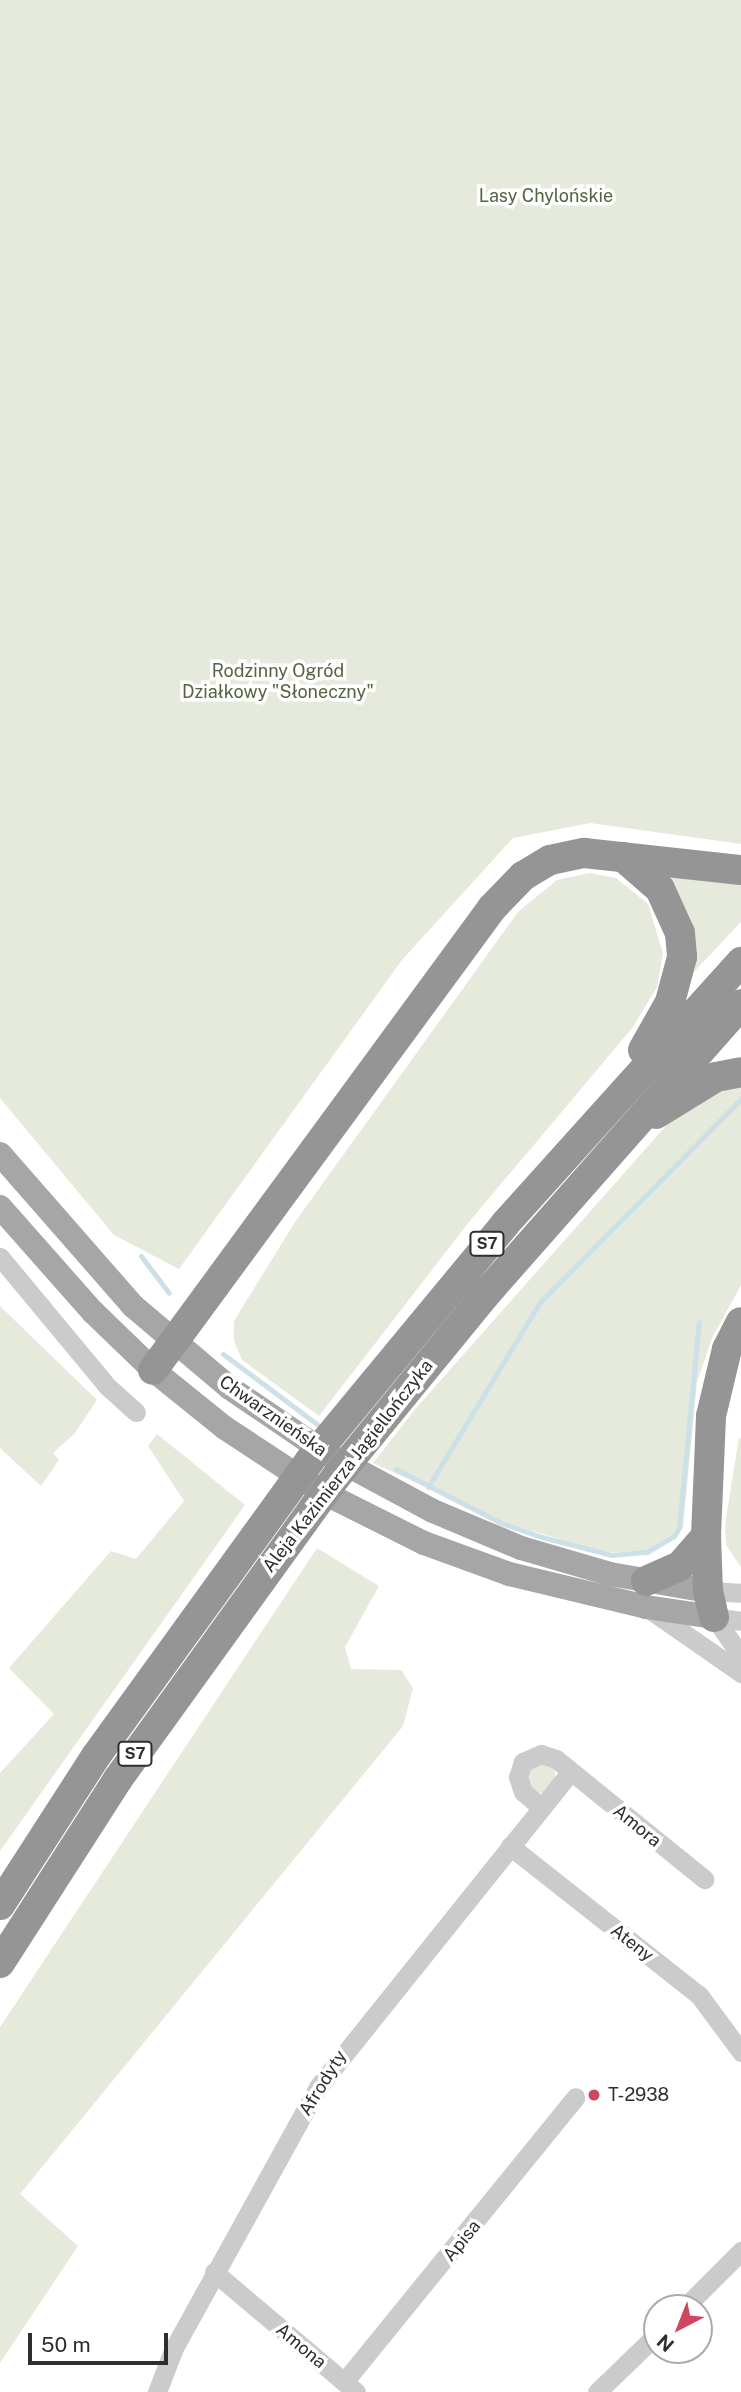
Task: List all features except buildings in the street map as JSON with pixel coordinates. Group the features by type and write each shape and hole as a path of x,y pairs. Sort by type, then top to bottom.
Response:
{"highway":[{"path":"153,1370 176,1344 510,886 537,866 565,855 624,857 741,870"},
{"path":"616,1097 670,1002 682,957 680,933 660,889 624,857"},
{"name":"Aleja Kazimierza Jagiellończyka","path":"0,1905 96,1756 253,1537 363,1395 616,1097 741,962"},
{"name":"Aleja Kazimierza Jagiellończyka","path":"0,1963 118,1779 279,1552 390,1410 625,1132 741,1004"},
{"path":"625,1132 697,1087 741,1072"},
{"path":"721,1610 706,1536 711,1416 727,1349 741,1322"},
{"path":"646,1594 680,1566 706,1536"}],"main road":[{"name":"Chwarznieńska","path":"0,1154 74,1243 176,1344 280,1423 433,1511 646,1594"},
{"name":"Chwarznieńska","path":"0,1207 93,1312 153,1370 260,1452 377,1522 509,1574 646,1594 721,1610"}],"street":[{"path":"0,1257 107,1385 136,1412"},
{"name":"Chwarznieńska","path":"646,1594 741,1673"},
{"name":"Chwarznieńska","path":"721,1610 741,1594"},
{"path":"721,1610 741,1656"},
{"path":"541,1807 520,1788 518,1773 523,1762 545,1755 570,1772"},
{"name":"Afrodyty","path":"157,2392 173,2348 318,2087 570,1772"},
{"name":"Amora","path":"570,1772 704,1879"},
{"name":"Ateny","path":"510,1846 699,1995 741,2052"},
{"name":"Apisa","path":"350,2387 576,2097"},
{"path":"698,2294 741,2251"},
{"name":"Amona","path":"214,2272 350,2387"},
{"path":"597,2392 643,2348"}],"green space":[{"path":"0,0 741,0 741,844 590,823 513,838 402,960 179,1269 114,1235 0,1098"},
{"path":"662,869 741,882 741,922 691,975"},
{"path":"590,873 616,878 648,904 663,953 657,987 633,1027 469,1222 319,1416 242,1360 234,1341 234,1321 295,1222 518,912 557,880"},
{"path":"741,1082 741,1285 712,1338 697,1382 683,1528 647,1550 605,1553 500,1521 373,1463 416,1408 672,1119 703,1094"},
{"path":"0,1306 97,1400 75,1433 53,1453 59,1460 41,1486 0,1448"},
{"path":"157,1434 245,1505 0,1851 0,1773 54,1714 9,1668 111,1551 136,1559 184,1501 148,1446"},
{"path":"739,1437 741,1567 726,1545 725,1525"},
{"path":"317,1548 379,1586 345,1647 351,1669 401,1670 413,1688 403,1726 20,2194 78,2246 0,2363 0,2027"},
{"path":"541,1763 552,1767 556,1778 552,1789 541,1793 530,1789 526,1778 530,1767"}],"waterway":[{"path":"428,1487 540,1302 741,1099"},
{"path":"141,1256 169,1293"},
{"path":"396,1469 501,1523 542,1537 611,1555 647,1552 674,1536 679,1528 699,1322"},
{"path":"223,1354 317,1424"}],"place":[{"name":"T-2938","path":"594,2095"}],"park label":[{"name":"Lasy Chylońskie","path":"546,196"},
{"name":"Rodzinny Ogród Działkowy \"Słoneczny\"","path":"278,682"}]}
